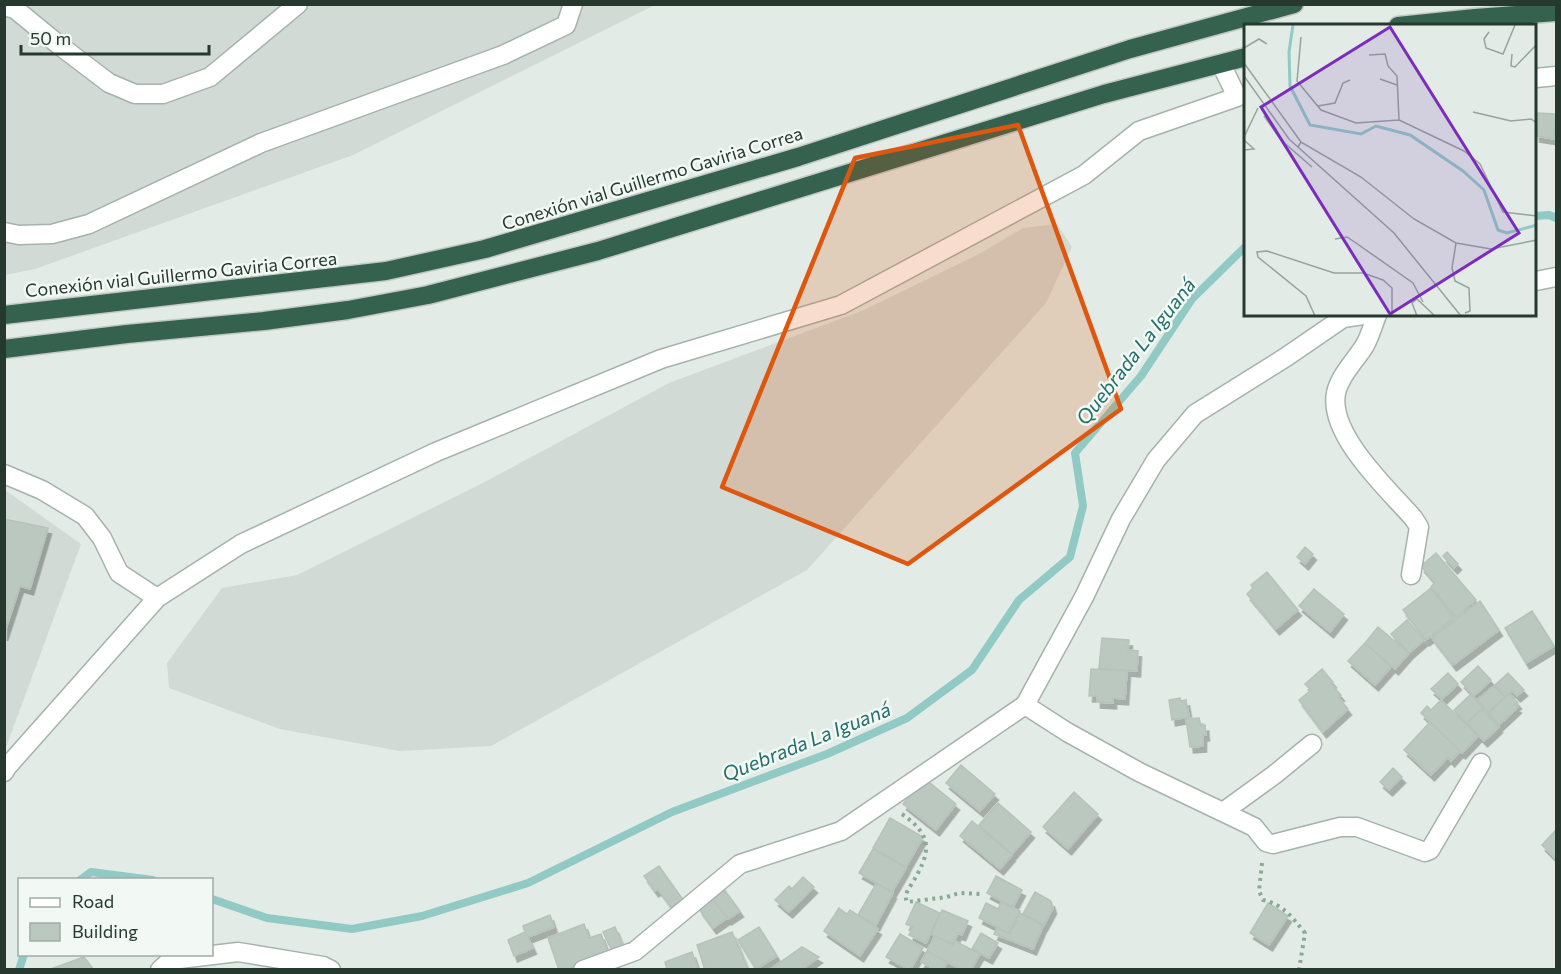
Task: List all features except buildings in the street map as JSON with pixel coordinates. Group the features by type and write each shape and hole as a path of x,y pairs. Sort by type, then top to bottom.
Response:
{"highway":[{"name":"Conexión vial Guillermo Gaviria Correa","path":"4,315 386,271 485,249 798,157 1130,49 1294,4"},
{"path":"1417,24 1557,12"},
{"path":"4,349 274,320 348,310 428,295 598,251 1093,98 1244,58"}],"street":[{"path":"12,7 109,83 135,94 163,94 210,77 298,4"},
{"path":"4,232 19,235 52,234 89,224 261,143 503,55 566,25 573,4"},
{"path":"4,772 157,598 241,544 436,452 661,359 841,305 1084,175 1139,131 1241,97 1221,64"},
{"path":"1537,78 1557,76"},
{"path":"1537,281 1557,277"},
{"path":"584,969 635,951 740,864 842,831 1025,705 1084,597 1121,519 1156,460 1194,414 1286,357 1343,318 1356,316"},
{"path":"1377,316 1366,344 1348,368 1336,393 1337,416 1352,448 1419,527 1411,574"},
{"path":"4,474 42,490 86,516 102,538 119,573 157,598"},
{"path":"1025,705 1067,732 1139,772 1254,827 1266,842 1273,844 1340,827 1357,827 1425,852 1431,850 1481,763"},
{"path":"1223,812 1312,744"},
{"path":"213,955 238,952 331,969"},
{"path":"160,969 171,960 204,956"}],"path":[{"path":"885,802 920,829 926,840 926,852 921,869 906,893 907,902 948,897 959,893 982,894"},
{"path":"1266,842 1259,891 1263,900 1274,903 1292,915 1305,933 1299,969"}],"highlighted area":[{"path":"1018,125 1121,409 908,564 722,487 855,158"}],"shaded area":[{"path":"5,5 655,5 353,155 35,269 5,275"},
{"path":"1057,224 1072,247 1046,303 807,570 491,746 400,751 280,729 169,688 167,663 222,588 297,575 481,484 669,383 864,310 979,254 1023,228"},
{"path":"5,490 81,544 5,750"}],"waterway":[{"name":"Quebrada La Iguaná","path":"1537,216 1549,215 1556,218"},
{"name":"Quebrada La Iguaná","path":"213,899 267,918 352,929 422,916 528,883 672,812 827,754 907,718 972,670 1019,600 1070,557 1083,506 1075,453 1141,376 1192,299 1244,248"},
{"name":"Quebrada La Iguaná","path":"83,878 91,872 138,878"},
{"name":"Quebrada La Iguaná","path":"19,970 23,956"}]}
